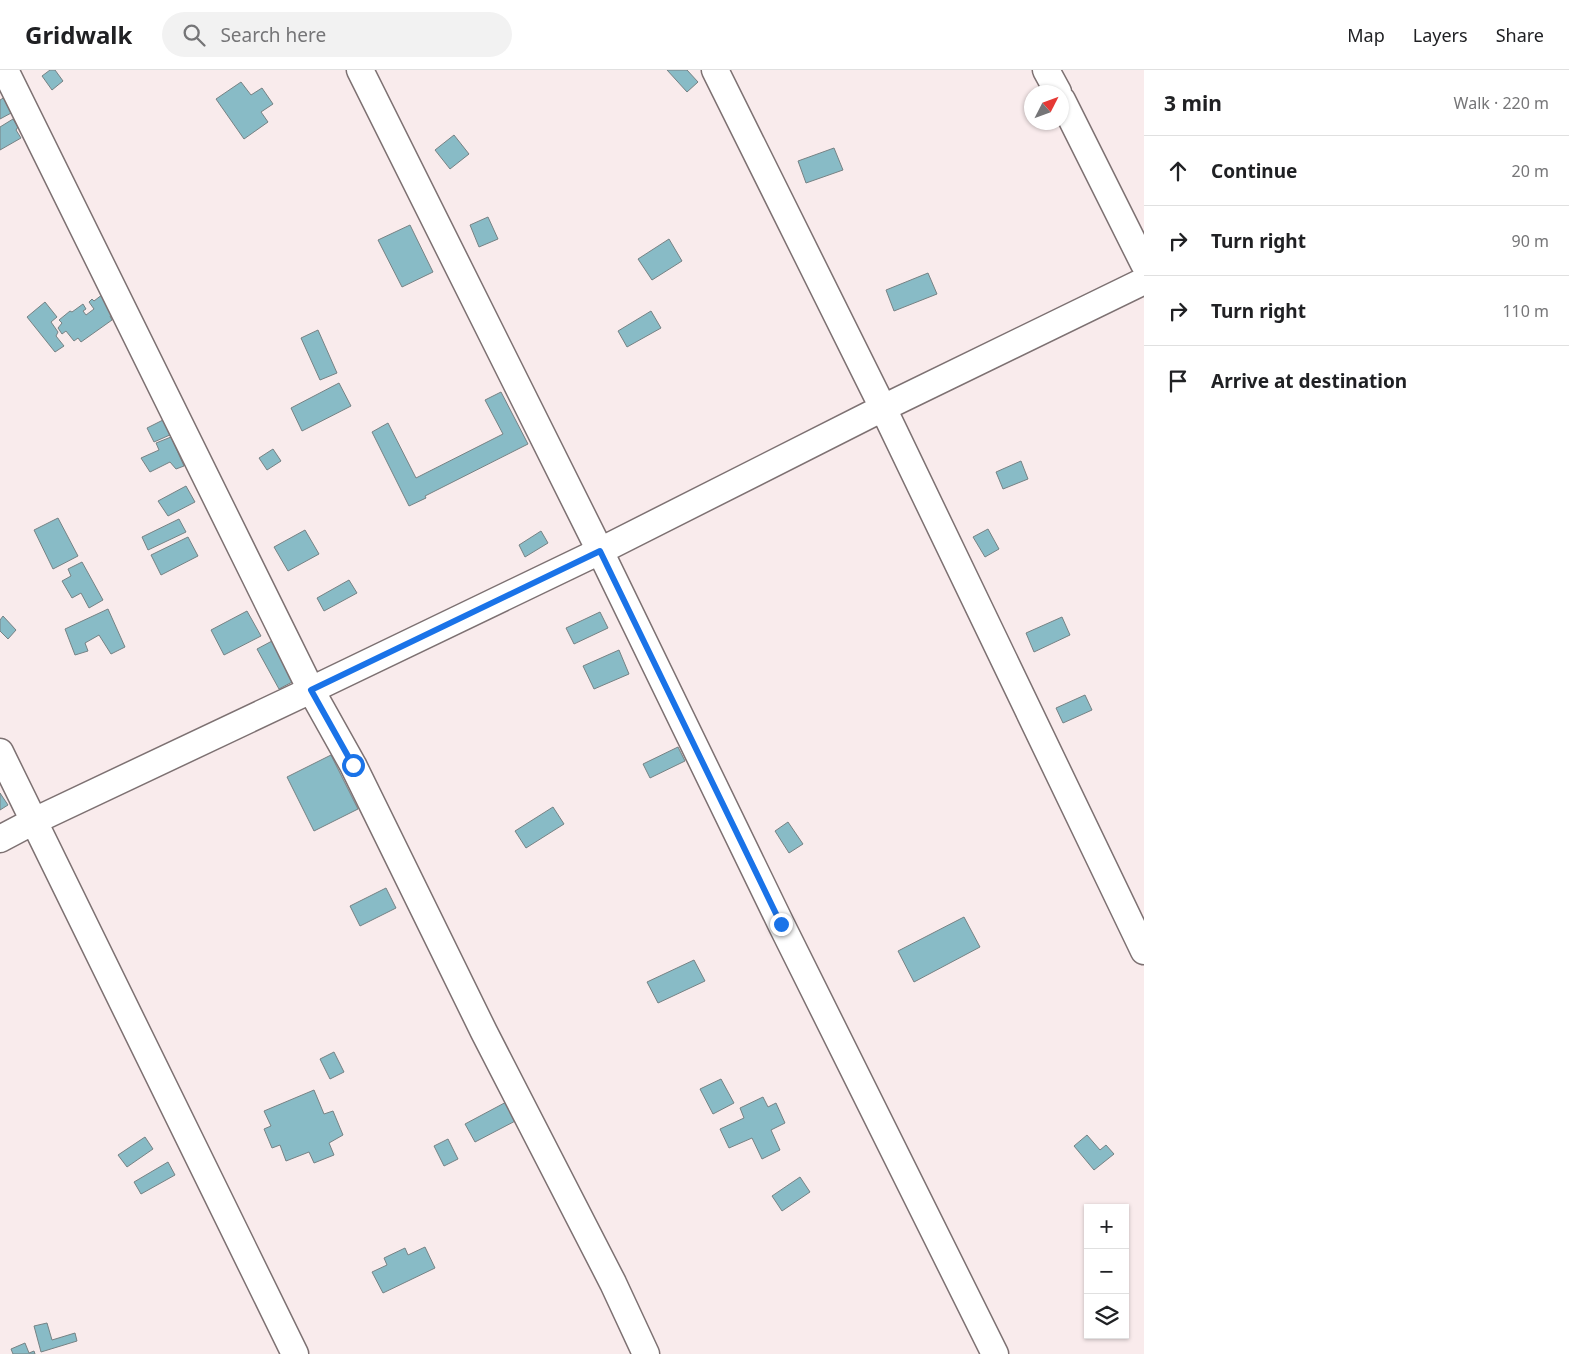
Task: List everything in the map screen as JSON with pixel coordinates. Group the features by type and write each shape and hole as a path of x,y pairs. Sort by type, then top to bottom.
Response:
{"street":[{"path":"5,70 311,690 353,765 484,1032 612,1282 646,1354"},
{"path":"360,70 600,551 781,924 995,1354"},
{"path":"715,70 883,408 1144,951"},
{"path":"1046,70 1054,85"},
{"path":"1069,114 1144,264"},
{"path":"0,839 34,821 600,551 883,408 1144,281"},
{"path":"0,752 295,1354"}],"building":[{"path":"50,70 55,70 63,81 52,90 42,76"},
{"path":"667,70 687,70 698,82 687,92"},
{"path":"241,82 251,95 262,88 273,104 261,112 268,122 244,139 216,99"},
{"path":"5,97 13,112 0,119 0,100"},
{"path":"13,119 18,127 16,130 21,138 0,150 0,127"},
{"path":"454,135 469,154 450,169 435,150"},
{"path":"834,148 843,170 806,183 798,161"},
{"path":"488,217 498,239 479,247 470,225"},
{"path":"410,225 433,272 402,287 378,240"},
{"path":"669,239 682,261 652,280 638,259"},
{"path":"928,273 937,294 894,311 886,290"},
{"path":"103,294 116,312 110,316 112,320 81,342 78,338 74,341 66,331 62,334 58,328 62,323 59,320 83,304 86,309 83,311 86,315 94,309 89,302 92,299 94,301"},
{"path":"45,302 57,317 51,322 58,332 56,336 64,346 55,352 27,317"},
{"path":"651,311 661,328 627,347 618,331"},
{"path":"318,330 337,373 320,380 301,338"},
{"path":"339,383 351,406 302,431 291,408"},
{"path":"501,392 528,444 409,506 372,432 388,423 416,478 503,434 485,400"},
{"path":"165,419 172,434 154,442 147,428"},
{"path":"171,437 184,466 176,469 170,462 150,472 141,458 159,450 156,443"},
{"path":"273,449 281,461 267,470 259,458"},
{"path":"1021,461 1028,479 1003,489 996,472"},
{"path":"186,486 195,502 168,516 158,501"},
{"path":"58,518 78,556 53,569 34,530"},
{"path":"179,519 186,532 148,550 142,537"},
{"path":"988,529 999,549 985,557 973,537"},
{"path":"305,530 319,554 288,571 274,547"},
{"path":"541,531 548,543 525,557 519,545"},
{"path":"188,537 198,556 161,575 151,555"},
{"path":"82,562 103,600 89,608 81,593 72,598 62,581 71,576 68,569"},
{"path":"349,580 357,593 324,611 317,598"},
{"path":"108,609 125,647 111,654 99,635 85,643 88,651 75,655 65,629"},
{"path":"247,611 261,636 224,655 211,630"},
{"path":"600,612 608,628 574,644 566,628"},
{"path":"3,616 16,630 8,639 0,631 0,620"},
{"path":"1062,617 1070,635 1034,652 1026,633"},
{"path":"272,641 294,681 279,689 257,649"},
{"path":"619,650 629,674 594,689 583,666"},
{"path":"1085,695 1092,710 1063,723 1056,708"},
{"path":"678,747 685,761 650,778 643,764"},
{"path":"331,755 358,809 314,831 287,777"},
{"path":"0,793 8,805 0,810"},
{"path":"553,807 564,824 526,848 515,831"},
{"path":"788,822 803,844 789,853 775,831"},
{"path":"386,888 396,908 360,926 350,906"},
{"path":"964,917 980,947 914,982 898,951"},
{"path":"694,960 705,981 658,1003 647,982"},
{"path":"334,1052 344,1072 330,1079 320,1059"},
{"path":"721,1079 734,1103 713,1114 700,1089"},
{"path":"314,1090 324,1114 333,1111 343,1135 329,1143 334,1155 314,1163 309,1152 286,1161 280,1145 272,1148 264,1129 271,1126 264,1111"},
{"path":"763,1097 768,1107 776,1103 785,1123 771,1130 780,1150 762,1159 752,1138 729,1148 720,1129 744,1118 740,1108"},
{"path":"510,1100 521,1118 475,1142 465,1124"},
{"path":"1087,1135 1100,1150 1106,1145 1114,1154 1094,1170 1074,1146"},
{"path":"145,1137 153,1149 127,1167 118,1155"},
{"path":"448,1139 458,1159 444,1166 434,1146"},
{"path":"168,1162 175,1175 141,1194 134,1182"},
{"path":"800,1177 810,1192 782,1211 772,1196"},
{"path":"425,1247 435,1268 383,1293 372,1272 387,1265 384,1258 405,1248 408,1255"},
{"path":"47,1323 52,1340 75,1333 77,1341 41,1352 34,1326"},
{"path":"25,1343 29,1353 34,1351 35,1354 13,1354 11,1349"}],"route":[{"path":"353,765 311,690 600,551 781,924"}]}
